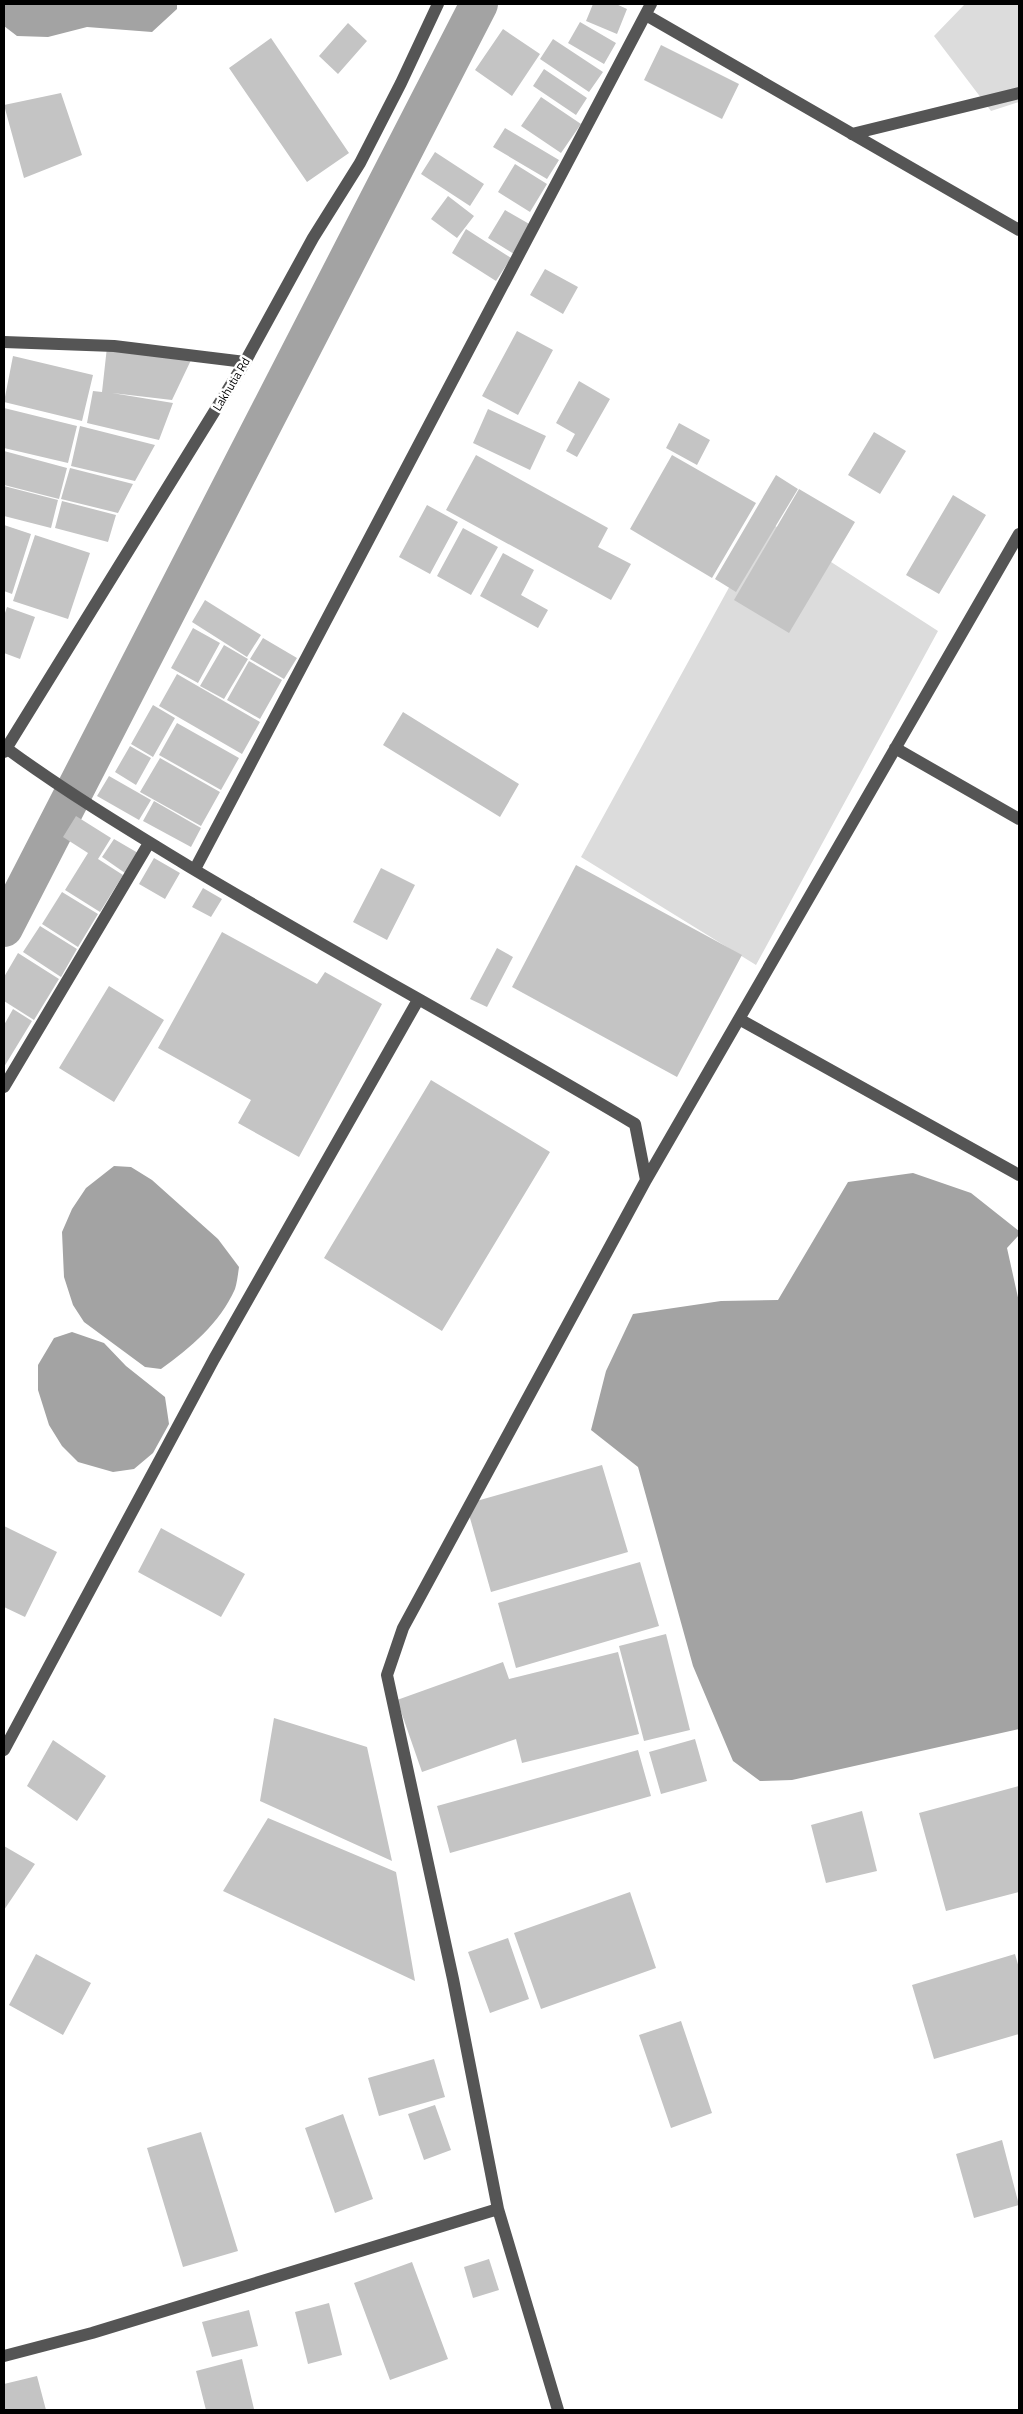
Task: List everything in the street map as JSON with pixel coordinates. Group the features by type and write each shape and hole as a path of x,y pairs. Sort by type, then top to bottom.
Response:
{"street":[{"name":"Lakhutia Rd","path":"5,750 245,362 313,238 360,163 401,83 438,4"},
{"path":"195,870 413,451 648,9 852,134 1019,230"},
{"path":"852,134 1019,93"},
{"path":"4,342 114,346 245,362"},
{"path":"558,2410 498,2209 453,1979 387,1675 403,1628 646,1180 1019,534"},
{"path":"896,748 1019,819"},
{"path":"5,750 109,818 247,902 418,1000 528,1060 635,1124 646,1180"},
{"path":"4,1088 149,843"},
{"path":"4,1750 214,1359 418,1000"},
{"path":"739,1019 1019,1175"},
{"path":"4,2356 92,2333 498,2209"}],"shaded area":[{"path":"4,4 177,4 177,9 152,32 87,27 48,37 17,36 4,26"},
{"path":"965,4 1019,4 1019,102 991,111 934,36"},
{"path":"766,520 938,631 756,965 581,857"},
{"path":"114,1166 131,1167 152,1180 218,1239 239,1267 235,1289 213,1324 183,1352 161,1369 145,1367 84,1322 73,1305 64,1277 62,1232 72,1209 86,1188"},
{"path":"913,1173 971,1193 1019,1231 1019,1235 1007,1248 1019,1302 1019,1729 792,1780 760,1781 733,1761 693,1666 638,1467 591,1430 606,1371 633,1314 721,1301 778,1300 848,1182"},
{"path":"72,1332 104,1343 126,1366 165,1397 169,1424 153,1453 134,1469 113,1472 78,1462 62,1446 49,1425 38,1390 38,1365 54,1338"}],"building":[{"path":"593,4 616,4 627,9 617,34 586,21"},
{"path":"580,22 616,43 604,64 568,43"},
{"path":"348,23 367,41 338,74 319,56"},
{"path":"503,29 540,54 512,96 475,70"},
{"path":"271,38 349,153 307,182 229,68"},
{"path":"553,39 603,72 589,92 540,59"},
{"path":"661,45 739,84 722,119 644,80"},
{"path":"544,69 587,98 576,115 533,86"},
{"path":"61,93 82,155 24,178 4,105"},
{"path":"541,97 581,124 561,153 521,126"},
{"path":"505,128 559,160 547,179 493,147"},
{"path":"435,152 484,184 470,206 421,174"},
{"path":"515,164 547,184 530,212 498,192"},
{"path":"448,196 474,216 457,238 431,219"},
{"path":"505,210 531,225 514,254 488,238"},
{"path":"466,229 511,258 496,281 452,253"},
{"path":"545,269 578,287 563,314 530,295"},
{"path":"517,331 553,350 518,415 482,396"},
{"path":"107,347 192,358 172,400 112,393 173,403 159,440 87,423 93,391 102,392"},
{"path":"13,356 93,375 82,421 4,402"},
{"path":"579,381 610,399 577,457 566,451 575,434 556,423"},
{"path":"4,408 77,426 68,463 4,448"},
{"path":"488,409 546,436 530,470 473,443"},
{"path":"679,423 710,440 697,465 666,448"},
{"path":"80,426 155,445 135,481 71,466"},
{"path":"874,432 906,451 880,494 848,475"},
{"path":"4,451 67,468 59,499 4,485"},
{"path":"476,455 608,528 598,547 631,564 611,600 446,510"},
{"path":"672,455 756,503 712,578 630,529"},
{"path":"70,468 133,484 118,513 61,499"},
{"path":"776,475 798,489 736,592 715,579"},
{"path":"4,486 58,500 51,528 4,516"},
{"path":"799,489 855,522 789,633 734,600"},
{"path":"953,495 986,515 939,594 906,575"},
{"path":"62,501 116,515 108,542 55,528"},
{"path":"427,505 458,522 430,574 399,557"},
{"path":"4,525 31,534 12,594 4,591"},
{"path":"463,528 498,547 471,595 437,576"},
{"path":"35,535 90,553 68,619 13,601"},
{"path":"503,553 534,570 521,595 548,610 538,628 480,596"},
{"path":"205,600 261,635 247,657 192,622"},
{"path":"7,607 35,617 20,659 4,653 4,616"},
{"path":"193,628 220,643 198,683 171,668"},
{"path":"263,638 297,658 284,679 250,659"},
{"path":"224,645 248,659 224,699 200,686"},
{"path":"249,661 282,680 260,719 227,700"},
{"path":"177,674 260,722 242,754 159,706"},
{"path":"153,705 175,718 153,757 131,744"},
{"path":"403,712 519,784 500,817 383,745"},
{"path":"177,723 239,758 221,790 159,755"},
{"path":"130,746 151,758 136,785 115,772"},
{"path":"160,758 220,792 201,826 140,792"},
{"path":"109,776 151,800 139,820 97,796"},
{"path":"154,801 201,828 191,847 143,821"},
{"path":"76,816 111,838 98,859 123,875 100,912 65,890 88,853 63,837"},
{"path":"114,839 138,853 125,873 102,857"},
{"path":"154,858 180,873 165,899 139,884"},
{"path":"576,865 742,955 677,1077 512,987"},
{"path":"381,868 415,885 387,940 353,922"},
{"path":"203,888 222,899 211,917 192,907"},
{"path":"62,892 98,914 78,947 42,924"},
{"path":"40,926 77,949 61,977 23,952"},
{"path":"222,932 317,984 325,972 382,1004 299,1157 238,1123 251,1100 158,1048"},
{"path":"497,948 513,957 487,1007 470,999"},
{"path":"18,953 59,979 34,1020 4,1001 4,977"},
{"path":"109,986 164,1020 114,1102 59,1068"},
{"path":"13,1009 32,1021 4,1067 4,1025"},
{"path":"431,1080 550,1152 442,1331 324,1258"},
{"path":"602,1465 628,1552 491,1592 466,1504"},
{"path":"4,1526 57,1552 25,1617 4,1607"},
{"path":"161,1528 245,1574 221,1617 138,1572"},
{"path":"640,1562 659,1626 516,1668 498,1603"},
{"path":"666,1634 690,1730 644,1741 619,1646"},
{"path":"618,1652 639,1734 522,1763 516,1739 422,1772 397,1700 503,1662 509,1679"},
{"path":"274,1718 367,1747 392,1861 260,1801"},
{"path":"695,1739 707,1781 661,1794 649,1752"},
{"path":"53,1740 106,1776 77,1821 27,1786"},
{"path":"638,1750 651,1796 450,1853 437,1806"},
{"path":"1019,1786 1019,1892 946,1911 919,1813"},
{"path":"862,1811 877,1871 826,1883 811,1825"},
{"path":"268,1818 396,1872 415,1981 223,1891"},
{"path":"4,1846 35,1864 4,1910"},
{"path":"630,1892 656,1968 541,2009 514,1933"},
{"path":"508,1938 529,1999 490,2013 468,1952"},
{"path":"36,1954 91,1983 63,2035 9,2005"},
{"path":"1015,1954 1019,1968 1019,2034 934,2059 912,1985"},
{"path":"681,2021 712,2113 671,2128 639,2035"},
{"path":"434,2059 445,2097 379,2116 368,2078"},
{"path":"435,2105 451,2150 424,2160 408,2114"},
{"path":"343,2114 373,2199 335,2213 305,2128"},
{"path":"201,2132 238,2251 183,2267 147,2148"},
{"path":"1002,2140 1019,2205 974,2218 956,2154"},
{"path":"489,2259 499,2290 473,2298 464,2267"},
{"path":"412,2262 448,2359 390,2380 354,2283"},
{"path":"329,2303 342,2355 308,2364 295,2312"},
{"path":"249,2310 258,2346 212,2357 202,2322"},
{"path":"242,2359 254,2409 206,2410 196,2371"},
{"path":"37,2376 46,2410 4,2410 4,2384"}],"waterway":[{"path":"4,928 479,4"}]}
